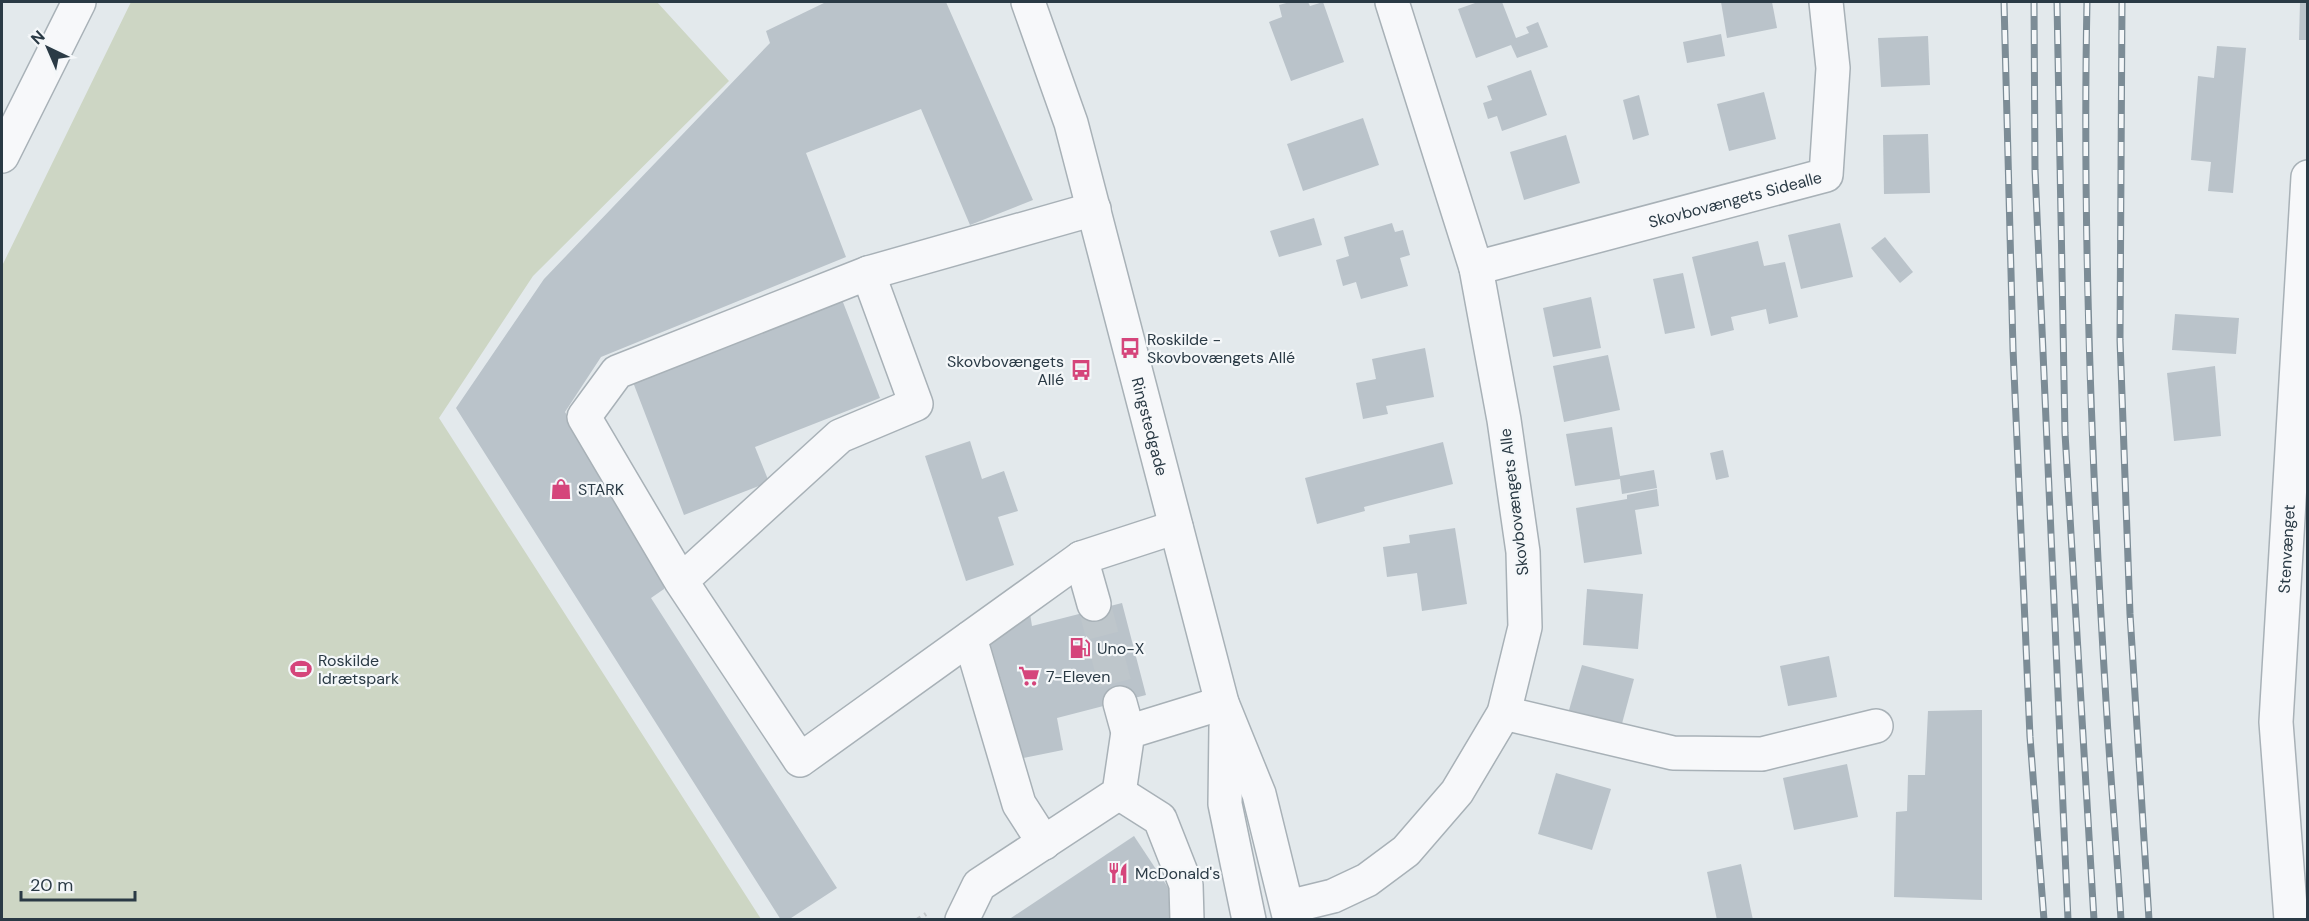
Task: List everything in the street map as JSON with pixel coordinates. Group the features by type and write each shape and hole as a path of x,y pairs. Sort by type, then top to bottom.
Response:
{"street":[{"path":"2,156 79,2"},
{"name":"Ringstedgade","path":"1028,2 1071,123 1224,710 1259,794 1289,913"},
{"name":"Skovbovængets Alle","path":"1289,913 1367,880 1406,851 1457,792 1504,713 1525,627 1523,552 1504,420 1476,268 1392,2"},
{"name":"Skovbovængets Sidealle","path":"1476,268 1826,175 1833,68 1826,2"},
{"name":"Stenvænget","path":"2291,920 2276,722 2307,177"},
{"path":"1094,209 868,273 616,372 584,417 681,581 800,760 1081,558 1176,527"},
{"path":"681,581 840,436 916,404 868,273"},
{"path":"1081,558 1094,604"},
{"path":"970,638 1019,804 1044,843"},
{"path":"1119,793 1124,718 1224,710"},
{"name":"Ringstedgade","path":"1224,710 1225,804 1249,920"},
{"path":"1504,713 1673,753 1762,754 1876,726"},
{"path":"962,920 979,885 1119,793"},
{"path":"1119,793 1160,819 1186,885 1187,920"}],"green space":[{"name":"Roskilde Idrætspark","path":"131,2 657,2 729,81 533,276 439,418 761,919 2,919 2,266"}],"building":[{"name":"STARK","path":"826,2 946,2 1033,200 970,225 921,109 806,153 846,257 601,357 565,412 663,566 664,589 651,598 837,888 788,920 781,920 456,408 544,279 770,43 766,31"},
{"path":"1290,2 1308,2 1310,6 1323,2 1344,62 1291,81 1269,22 1282,17 1279,5"},
{"path":"1478,2 1502,2 1516,38 1529,33 1526,27 1538,22 1548,47 1517,58 1511,45 1476,58 1458,9"},
{"path":"1721,2 1772,2 1777,28 1727,38"},
{"path":"2300,2 2308,2 2308,40 2299,40"},
{"path":"1721,34 1725,56 1687,63 1683,42"},
{"path":"1928,36 1930,85 1881,87 1878,38"},
{"path":"2217,46 2246,48 2233,193 2208,191 2211,162 2191,160 2198,76 2214,78"},
{"path":"1531,70 1547,115 1502,131 1497,116 1488,119 1483,103 1492,100 1487,86"},
{"path":"1764,92 1776,139 1729,151 1717,104"},
{"path":"1639,95 1649,135 1633,140 1623,100"},
{"path":"1363,118 1379,165 1303,191 1287,144"},
{"path":"1928,134 1930,193 1884,194 1883,135"},
{"path":"1566,135 1580,183 1524,200 1510,152"},
{"path":"1314,218 1322,245 1279,257 1270,231"},
{"path":"1392,223 1395,232 1403,230 1410,255 1400,258 1408,286 1361,299 1356,282 1343,286 1336,260 1349,256 1344,237"},
{"path":"1840,223 1853,277 1801,289 1788,235"},
{"path":"1885,237 1913,272 1900,283 1871,248"},
{"path":"1758,241 1764,266 1785,262 1798,317 1769,324 1766,309 1731,317 1734,330 1711,336 1692,257"},
{"path":"1683,273 1695,328 1665,334 1653,279"},
{"path":"841,297 880,398 755,447 769,482 684,515 631,377"},
{"path":"1591,297 1601,348 1553,357 1543,308"},
{"path":"2175,314 2239,318 2236,354 2172,350"},
{"path":"1425,348 1434,397 1386,406 1388,414 1363,419 1356,383 1376,379 1372,359"},
{"path":"1608,355 1620,410 1564,422 1553,366"},
{"path":"2215,366 2221,436 2174,441 2167,373"},
{"path":"1612,427 1620,476 1654,470 1657,488 1622,494 1620,479 1575,486 1566,434"},
{"path":"970,441 982,479 1004,471 1018,511 998,517 1014,565 966,581 925,456"},
{"path":"1443,442 1453,484 1364,507 1365,511 1317,524 1305,478"},
{"path":"1723,450 1729,477 1716,480 1710,453"},
{"path":"1657,489 1659,506 1635,510 1642,554 1584,563 1576,508 1627,499 1627,495"},
{"path":"1455,528 1467,604 1422,611 1417,573 1387,577 1383,547 1410,543 1409,535"},
{"path":"1587,589 1643,594 1638,649 1583,645"},
{"path":"1122,603 1146,695 1057,718 1063,750 999,763 981,700 1005,694 987,635 1029,607 1032,626"},
{"path":"1829,656 1837,697 1788,706 1780,666"},
{"path":"1582,665 1634,679 1620,731 1567,717"},
{"path":"1982,710 1982,900 1894,897 1896,812 1907,811 1908,775 1925,775 1928,711"},
{"path":"1847,764 1858,817 1794,830 1783,778"},
{"path":"1556,773 1611,789 1592,850 1538,834"},
{"name":"McDonald's","path":"1134,836 1183,910 1169,920 1008,920"},
{"path":"1741,864 1753,920 1717,920 1707,872"}],"tunnel":[{"path":"1094,604 1120,703"}],"railway":[{"path":"2004,2 2013,349 2030,737 2044,920"},
{"path":"2034,2 2035,170 2068,920"},
{"path":"2057,2 2065,433 2094,920"},
{"path":"2087,2 2086,180 2089,359 2102,628 2121,920"},
{"path":"2122,2 2120,340 2130,614 2149,920"}],"place":[{"name":"Roskilde - Skovbovængets Allé","path":"1130,348"},
{"name":"Skovbovængets Allé","path":"1081,370"},
{"name":"STARK","path":"561,489"},
{"name":"Uno-X","path":"1080,648"},
{"name":"Roskilde Idrætspark","path":"301,669"},
{"name":"7-Eleven","path":"1029,676"},
{"name":"McDonald's","path":"1118,873"}]}
